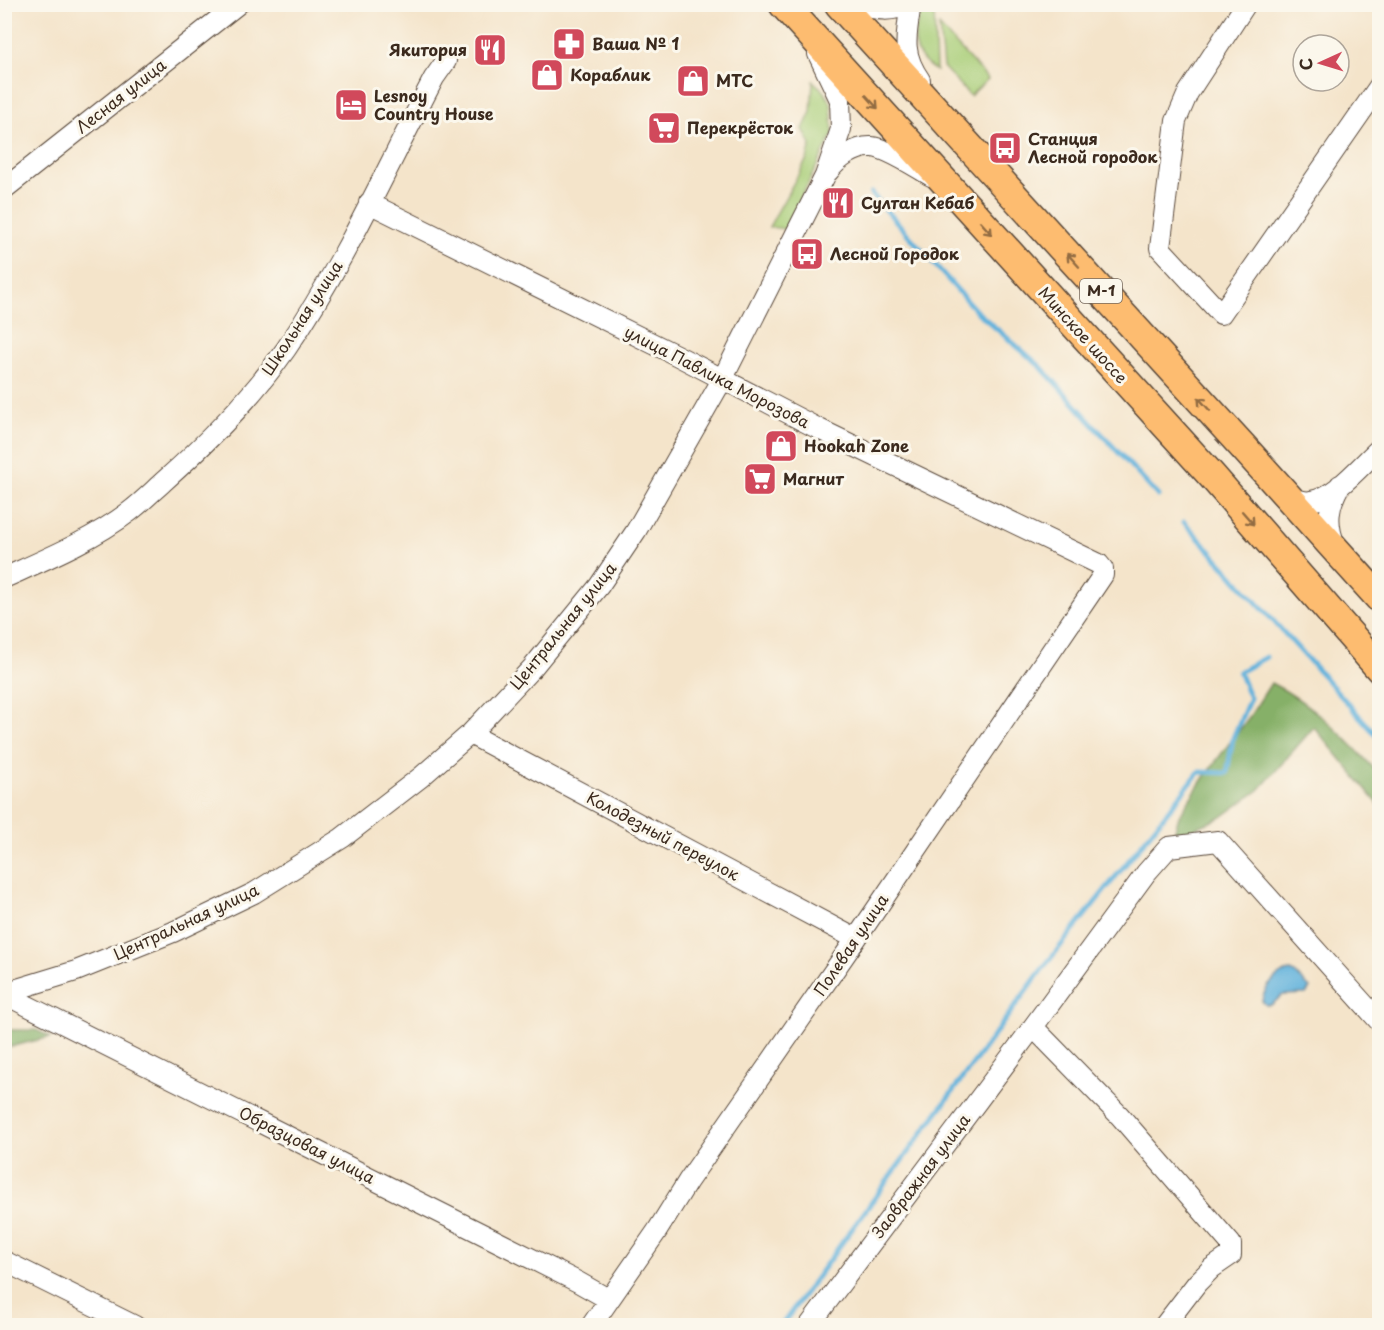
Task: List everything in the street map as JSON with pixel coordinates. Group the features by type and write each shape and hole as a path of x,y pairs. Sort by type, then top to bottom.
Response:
{"highway":[{"name":"Минское шоссе","path":"783,4 1212,476 1380,669"},
{"name":"М-1","path":"839,4 1380,599"}],"street":[{"name":"Лесная улица","path":"4,189 238,4"},
{"path":"862,4 886,10 909,4"},
{"path":"909,4 904,42 910,66 958,134"},
{"path":"1246,4 1188,93 1176,121 1160,248 1221,314 1380,84"},
{"name":"Центральная улица","path":"4,993 87,967 173,932 254,893 342,838 421,777 470,734 533,667 599,586 636,531 722,380 825,176 841,129 840,100 804,27"},
{"name":"Школьная улица","path":"4,578 93,535 129,512 194,455 245,401 285,349 344,253 434,78 446,61"},
{"path":"825,176 834,164 852,151 872,147 900,158 947,185"},
{"name":"улица Павлика Морозова","path":"369,203 722,380 1099,564"},
{"path":"1288,496 1302,501 1323,498 1375,458"},
{"path":"1337,551 1328,523 1329,510 1340,485"},
{"name":"Полевая улица","path":"591,1326 1103,575 1103,568 1099,564"},
{"name":"Колодезный переулок","path":"470,734 856,939"},
{"name":"Заовражная улица","path":"809,1326 1146,873 1169,847 1218,841 1380,1022"},
{"name":"Образцовая улица","path":"4,993 608,1299"},
{"path":"1033,1027 1120,1116 1231,1244 1231,1255 1212,1268 1197,1283 1164,1326"},
{"path":"4,1261 135,1326"}],"green space":[{"path":"925,5 936,5 934,9 936,71 921,57 915,41 917,23"},
{"path":"939,26 988,79 970,96 943,67"},
{"path":"813,81 824,91 831,103 833,134 785,229 769,227 807,159 811,145 803,129 811,112"},
{"path":"1271,683 1316,712 1342,735 1379,774 1379,805 1314,727 1259,790 1220,818 1173,837 1179,816"},
{"path":"5,1030 36,1030 51,1037 5,1048"}],"water":[{"path":"1291,971 1310,988 1306,994 1283,995 1271,1005 1266,1005 1262,1001 1268,986 1281,974"}],"waterway":[{"path":"871,193 976,311 1041,367 1158,496"},
{"path":"1184,522 1380,739"},
{"path":"781,1326 1043,968 1199,772 1227,773 1233,738 1250,698 1239,672 1266,657"}],"place":[{"name":"Ваша № 1","path":"569,44"},
{"name":"Якитория","path":"490,50"},
{"name":"Кораблик","path":"547,75"},
{"name":"МТС","path":"693,81"},
{"name":"Lesnoy Country House","path":"351,105"},
{"name":"Перекрёсток","path":"664,128"},
{"name":"Станция Лесной городок","path":"1005,148"},
{"name":"Султан Кебаб","path":"838,203"},
{"name":"Лесной Городок","path":"807,254"},
{"name":"Hookah Zone","path":"781,446"},
{"name":"Магнит","path":"760,479"}]}
